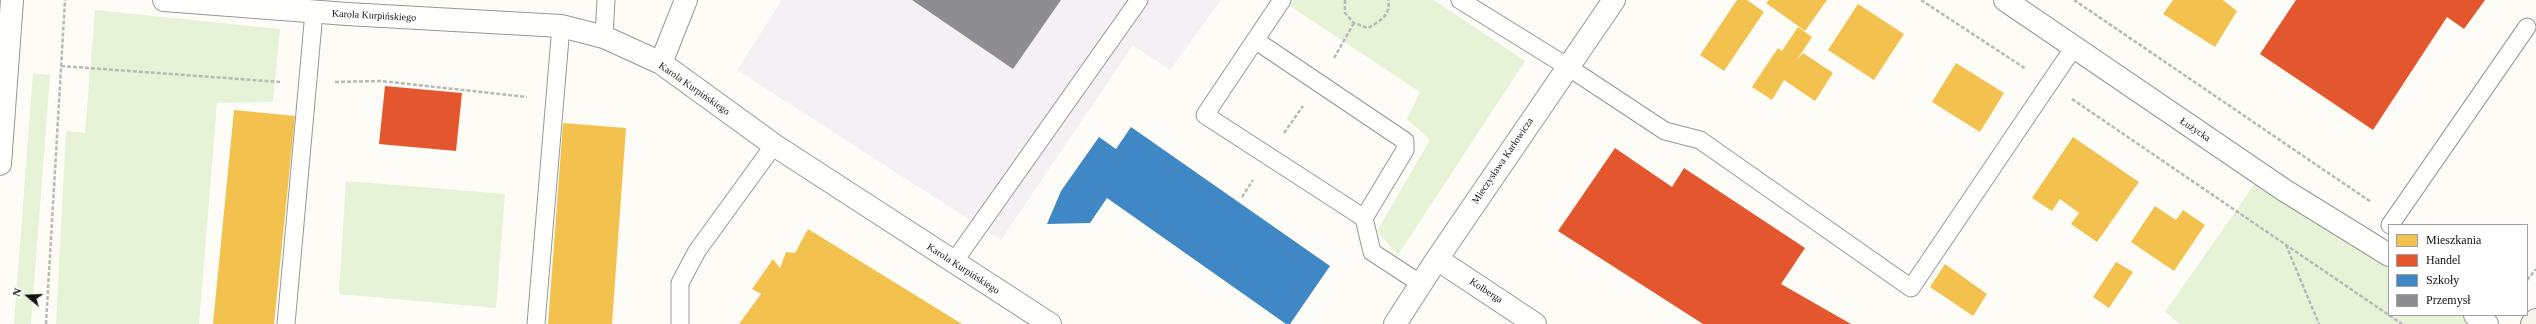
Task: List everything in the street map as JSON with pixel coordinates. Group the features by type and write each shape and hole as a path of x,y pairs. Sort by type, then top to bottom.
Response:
{"main road":[{"path":"2532,324 2536,320"}],"street":[{"path":"0,164 12,0"},
{"name":"Karola Kurpińskiego","path":"164,0 314,12 348,7 561,26 604,37 660,64 774,146 1050,324"},
{"path":"660,64 686,0"},
{"name":"Mieczysława Karłowicza","path":"1395,324 1436,259 1614,0"},
{"name":"Łużycka","path":"2005,0 2284,190 2383,250"},
{"name":"Kolberga","path":"1436,259 1535,324"},
{"path":"2476,316 2487,324"}],"lane":[{"path":"604,37 606,0"},
{"path":"954,263 1139,0"},
{"path":"1282,0 1205,115 1364,218 1372,252 1421,284"},
{"path":"1460,0 1568,66 1665,131 1700,140 1911,288 2074,47"},
{"path":"286,324 314,12"},
{"path":"536,324 561,26"},
{"path":"2391,223 2527,27"},
{"path":"1255,40 1405,141 1405,150 1364,218"},
{"path":"680,324 680,283 697,251 774,146"},
{"path":"2383,250 2388,233"}],"path":[{"path":"46,324 65,0"},
{"path":"1345,0 1345,13 1354,23 1368,28 1385,17 1389,5 1388,0"},
{"path":"1921,0 2049,84 2388,314"},
{"path":"2074,0 2391,223"},
{"path":"1242,197 1268,156 1319,83 1354,23"},
{"path":"2286,245 2319,324"},
{"path":"2528,279 2536,269"},
{"path":"2390,316 2402,324"}],"shaded area":[{"path":"782,0 1221,0 1170,70 1133,45 1001,240 737,70"}],"green space":[{"path":"1294,0 1434,0 1525,61 1398,255 1377,231 1430,140 1407,119 1420,92 1290,6"},
{"path":"95,10 280,29 273,102 217,103 199,324 56,324 66,131 85,133"},
{"path":"33,73 50,75 31,324 14,324"},
{"path":"2261,175 2388,254 2388,316 2476,316 2487,324 2180,324 2165,312"},
{"path":"346,181 505,194 496,308 339,294"}],"building: Mieszkania":[{"path":"1737,0 1747,0 1764,12 1724,71 1700,55"},
{"path":"1769,0 1827,0 1805,31 1766,3"},
{"path":"2173,0 2223,0 2237,11 2215,47 2163,14"},
{"path":"1858,4 1904,34 1874,80 1828,50"},
{"path":"1798,27 1812,37 1796,61 1803,53 1833,73 1815,101 1784,80 1772,100 1752,87 1778,48 1782,51"},
{"path":"1956,63 2004,93 1980,132 1932,102"},
{"path":"234,110 295,116 274,324 213,324"},
{"path":"563,123 626,128 612,324 548,324"},
{"path":"2073,137 2139,182 2097,242 2071,224 2079,213 2060,199 2052,211 2032,198"},
{"path":"2155,206 2176,220 2183,210 2205,225 2174,271 2131,242"},
{"path":"808,229 962,324 739,324 761,294 752,289 773,259 780,268 786,252 795,253"},
{"path":"2116,262 2133,272 2109,308 2093,297"},
{"path":"1945,264 1987,294 1973,316 1930,287"}],"building: Handel":[{"path":"2296,0 2485,0 2464,29 2447,17 2373,130 2260,54"},
{"path":"385,86 462,93 456,151 379,144"},
{"path":"1615,148 1672,187 1684,168 1805,248 1781,284 1851,324 1703,324 1558,231"}],"building: Szkoły":[{"path":"1131,127 1330,266 1290,324 1286,324 1107,198 1090,223 1047,224 1061,191 1099,137 1116,149"}],"building: Przemysł":[{"path":"912,0 1061,0 1013,69"}]}
